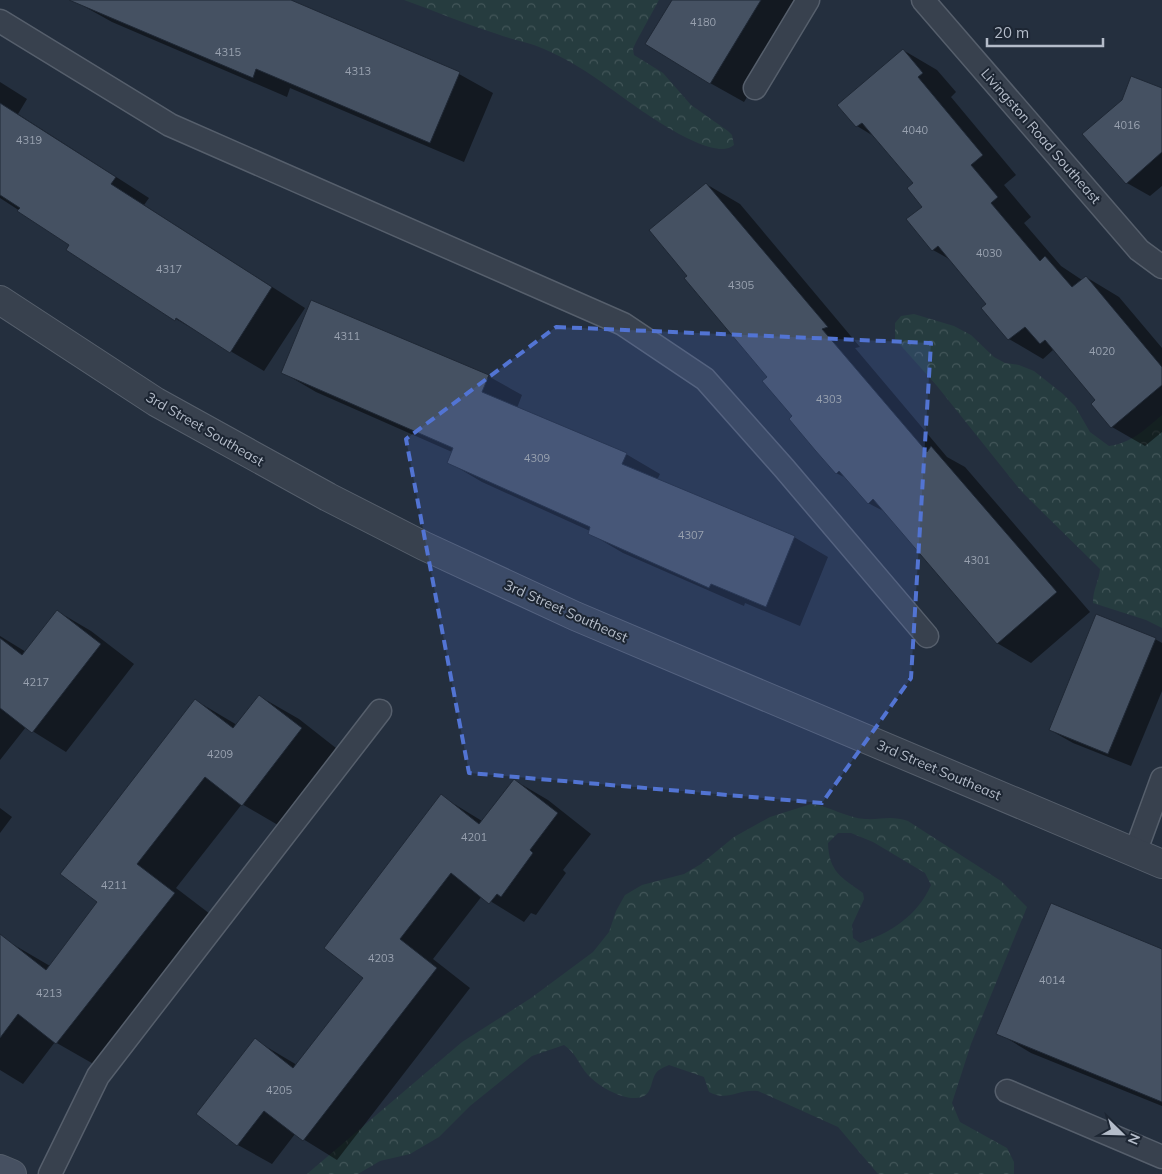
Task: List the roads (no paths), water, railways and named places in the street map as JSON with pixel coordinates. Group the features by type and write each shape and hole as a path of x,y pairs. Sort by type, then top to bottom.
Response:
{"street":[{"name":"3rd Street Southeast","path":"0,300 156,402 328,497 424,546 574,616 1162,864"},
{"path":"0,1169 12,1174"}],"lane":[{"path":"755,88 808,0"},
{"name":"Livingston Road Southeast","path":"924,0 1139,250 1162,267"},
{"path":"0,21 170,125 623,324 705,379 784,468 926,636"},
{"path":"50,1174 98,1076 380,711"},
{"path":"1135,852 1162,779"},
{"path":"1008,1091 1162,1157"},
{"path":"1158,1174 1162,1164"}]}
